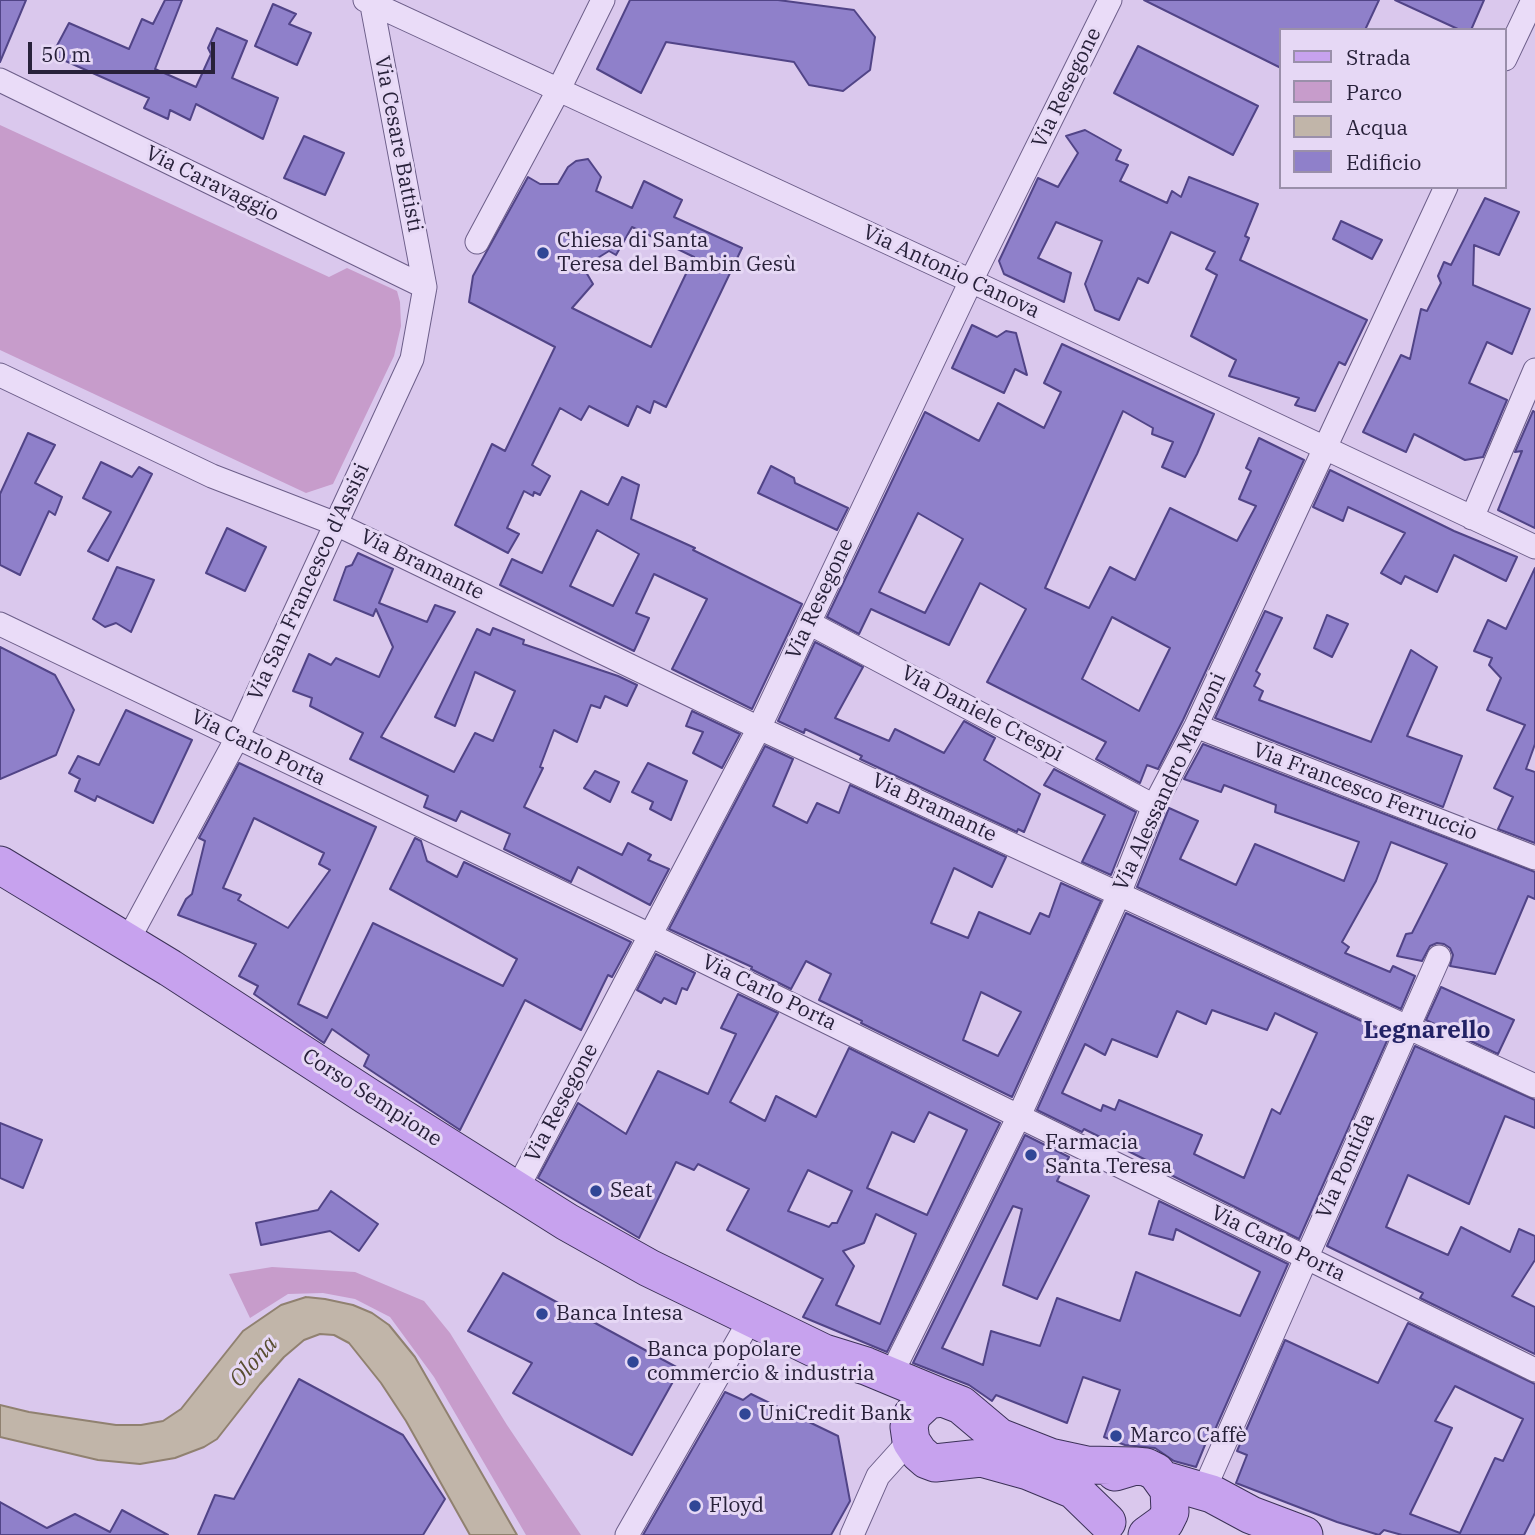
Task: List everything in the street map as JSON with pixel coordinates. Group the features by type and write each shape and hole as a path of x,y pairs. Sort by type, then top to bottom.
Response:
{"main road":[{"name":"Corso Sempione","path":"0,865 127,942 516,1191 649,1268 824,1353 891,1375 961,1405 999,1437 1050,1457 1150,1473 1203,1492 1251,1515 1304,1535"},
{"name":"Corso Sempione","path":"824,1353 888,1397 915,1439"},
{"path":"943,1398 928,1400 912,1415 915,1439 936,1463 981,1458 1028,1471 1074,1490 1134,1530"},
{"path":"1115,1472 1150,1473 1169,1490 1170,1512 1134,1530 1100,1508 1102,1488 1115,1472"},
{"name":"Corso Sempione","path":"1134,1530 1215,1513 1251,1515"}],"street":[{"path":"477,242 603,0"},
{"name":"Via Resegone","path":"516,1191 759,728 971,281 1110,0"},
{"path":"1507,55 1532,0"},
{"name":"Via Antonio Canova","path":"369,1 1535,547"},
{"name":"Via Cesare Battisti","path":"369,1 425,287"},
{"name":"Via Caravaggio","path":"0,80 425,287"},
{"name":"Via Alessandro Manzoni","path":"891,1375 1019,1116 1119,894 1154,806 1196,726 1445,189"},
{"name":"Via San Francesco d'Assisi","path":"127,942 237,738 412,359 425,287"},
{"path":"1472,518 1535,370"},
{"name":"Via Bramante","path":"0,375 212,476 336,524 759,728 1535,1086"},
{"name":"Via Daniele Crespi","path":"809,623 1154,806"},
{"name":"Via Carlo Porta","path":"0,624 650,934 1535,1370"},
{"name":"Via Francesco Ferruccio","path":"1196,726 1535,858"},
{"name":"Via Pontida","path":"1203,1492 1438,957"},
{"path":"627,1535 751,1318"},
{"path":"852,1535 881,1470 915,1439"}],"green space":[{"path":"0,125 329,277 347,268 397,291 401,326 394,356 333,484 306,493 0,350"},
{"path":"272,1267 355,1272 424,1301 450,1333 507,1425 581,1535 526,1535 434,1377 390,1317 355,1299 323,1293 288,1294 250,1318 229,1274"}],"water":[{"name":"Olona","path":"306,1297 353,1305 372,1313 389,1325 415,1357 517,1535 470,1535 406,1421 381,1383 349,1343 334,1335 320,1334 304,1340 284,1357 260,1384 217,1439 175,1458 140,1464 98,1460 0,1437 0,1405 116,1425 141,1425 163,1421 181,1409 243,1331 281,1305"}],"building":[{"path":"0,0 26,0 0,62"},
{"path":"165,0 182,0 155,69 196,87 211,54 208,48 217,28 247,41 232,78 278,98 263,139 196,104 190,120 170,110 168,119 144,108 149,98 52,55 69,23 129,49 142,19 153,24"},
{"path":"630,0 778,0 854,10 875,37 870,70 843,91 809,85 794,62 666,42 641,93 597,69"},
{"path":"1144,0 1379,0 1366,28 1280,28 1280,68"},
{"path":"1395,0 1484,0 1472,28 1456,28"},
{"path":"273,4 296,14 289,24 311,33 297,65 255,46"},
{"path":"1138,46 1258,106 1233,155 1114,93"},
{"path":"1085,130 1121,150 1116,160 1128,165 1120,181 1167,203 1172,191 1181,197 1189,177 1258,204 1245,236 1249,238 1240,260 1367,320 1345,365 1339,362 1315,411 1295,405 1299,398 1229,376 1236,360 1191,336 1217,275 1206,269 1215,252 1171,232 1148,283 1138,278 1119,320 1095,310 1085,284 1102,241 1056,222 1038,258 1071,273 1064,302 1004,274 999,261 1038,178 1058,187 1078,153 1066,136"},
{"path":"304,136 344,153 325,195 284,178"},
{"path":"588,159 601,177 596,191 632,208 644,181 682,200 674,217 742,248 666,407 654,401 650,413 637,406 628,426 589,406 581,420 560,408 532,465 550,476 540,495 534,492 533,496 524,491 507,528 519,534 508,553 455,525 492,444 505,451 555,347 469,302 473,276 528,177 540,184 558,184 568,167 576,161","holes":["632,227 694,257 651,347 572,308 593,284 583,267 609,251 616,255"]},
{"path":"1485,198 1519,212 1499,255 1474,245 1473,285 1530,309 1512,354 1487,342 1469,383 1507,400 1483,457 1465,460 1414,434 1406,452 1363,432 1401,355 1410,359 1421,309 1427,311 1441,283 1438,276 1444,262 1451,265"},
{"path":"1341,221 1382,240 1372,259 1333,239"},
{"path":"972,325 997,337 1006,331 1016,333 1027,375 1015,369 1004,393 952,368"},
{"path":"1062,344 1214,414 1185,477 1162,467 1173,442 1152,434 1153,428 1123,411 1045,588 1089,608 1110,567 1135,580 1170,508 1237,541 1256,506 1239,499 1251,471 1246,468 1259,438 1304,460 1183,720 1158,769 1147,765 1140,783 1096,759 1106,742 987,682 1026,609 980,583 949,645 871,609 859,634 827,617 925,412 979,441 998,403 1044,428 1061,392 1044,383","holes":["918,513 963,539 925,613 879,592","1112,617 1170,648 1139,711 1082,679"]},
{"path":"1533,411 1535,528 1498,510 1522,451 1515,452"},
{"path":"28,433 55,445 35,483 62,497 55,515 49,511 20,575 0,565 0,494"},
{"path":"101,462 132,477 139,467 152,474 108,561 88,551 111,512 83,498"},
{"path":"771,466 794,478 795,483 848,508 837,530 758,493"},
{"path":"1330,470 1454,531 1517,557 1506,581 1454,555 1437,592 1405,576 1401,584 1381,573 1405,533 1348,507 1343,521 1313,507"},
{"path":"622,477 639,485 631,519 695,548 693,550 802,604 752,709 672,669 707,599 654,574 636,613 649,618 634,651 500,585 512,559 542,573 581,491 608,505","holes":["597,530 639,554 613,606 570,586"]},
{"path":"227,528 266,547 245,591 206,573"},
{"path":"358,553 393,569 379,603 427,622 435,605 455,612 381,737 454,772 475,733 493,741 515,691 475,672 455,726 435,717 477,629 490,635 493,628 524,640 523,644 637,685 627,706 605,696 600,708 591,705 577,742 554,730 540,767 543,768 524,807 622,855 628,843 651,855 648,860 669,869 650,905 578,867 571,882 504,849 510,834 461,811 456,821 424,807 428,796 350,759 363,733 310,706 312,698 293,691 309,654 331,665 336,658 379,677 393,647 376,609 373,616 334,600 346,567 352,565"},
{"path":"117,567 154,580 131,632 116,623 105,627 93,619"},
{"path":"1535,568 1535,744 1526,769 1535,772 1535,843 1498,829 1513,797 1494,788 1525,725 1487,710 1501,678 1489,665 1492,658 1474,651 1488,620 1506,629"},
{"path":"1265,611 1282,618 1256,671 1260,674 1254,686 1263,691 1259,700 1371,742 1411,650 1437,667 1407,736 1462,756 1443,807 1215,718"},
{"path":"1327,615 1348,624 1332,657 1314,648"},
{"path":"815,642 863,667 835,718 889,741 895,729 944,753 964,721 995,738 984,760 1040,794 1024,832 1018,829 1017,832 860,759 862,756 805,729 804,733 778,721"},
{"path":"0,647 55,675 74,710 56,755 0,779"},
{"path":"126,710 192,740 153,823 97,796 95,801 75,791 80,779 69,773 78,756 99,765"},
{"path":"692,711 740,734 722,768 693,753 703,732 686,726"},
{"path":"1203,744 1535,872 1535,899 1528,896 1495,974 1450,966 1453,955 1450,948 1444,944 1430,946 1422,961 1397,956 1406,934 1412,933 1447,864 1391,842 1376,881 1342,942 1349,947 1345,953 1390,972 1393,966 1415,976 1401,1009 1137,887 1169,808 1198,821 1180,859 1236,885 1255,844 1344,881 1359,842 1275,812 1276,805 1224,785 1221,792 1184,779"},
{"path":"765,746 793,759 773,806 807,823 817,803 839,813 850,785 1006,857 992,887 954,868 931,923 968,938 979,912 1030,934 1040,913 1049,917 1061,883 1101,901 1012,1097 819,1000 831,974 806,961 791,989 751,969 752,967 669,929","holes":["981,992 1021,1012 998,1056 963,1040"]},
{"path":"239,763 376,827 298,1004 327,1018 373,923 503,986 517,959 390,889 415,838 421,841 427,861 457,877 464,862 631,942 612,977 608,975 581,1030 525,1000 460,1130 364,1066 369,1055 332,1029 324,1043 254,994 258,986 239,976 256,944 178,915 186,899 192,894 205,841 199,838","holes":["254,818 324,853 319,864 330,870 288,928 238,900 241,895 223,888"]},
{"path":"648,763 687,781 671,820 650,809 653,802 632,792"},
{"path":"1054,769 1136,812 1111,875 1082,862 1105,815 1044,785"},
{"path":"595,771 619,782 610,802 584,788"},
{"path":"1126,913 1390,1034 1299,1239 1084,1129 1082,1132 1037,1110","holes":["1212,1010 1267,1030 1275,1013 1317,1033 1280,1114 1272,1109 1244,1178 1194,1154 1202,1135 1119,1100 1115,1110 1103,1105 1101,1111 1062,1093 1085,1044 1105,1055 1112,1039 1157,1057 1177,1011 1206,1024"]},
{"path":"656,954 695,973 687,990 682,988 676,1004 664,998 661,1003 637,990"},
{"path":"1441,987 1514,1020 1498,1054 1426,1020"},
{"path":"738,994 778,1013 730,1102 765,1121 776,1096 816,1117 849,1048 1000,1123 887,1352 803,1317 823,1279 727,1230 749,1189 698,1164 694,1170 676,1162 639,1238 538,1178 578,1103 626,1134 658,1071 708,1094 736,1034 721,1028","holes":["929,1112 967,1130 927,1215 867,1188 892,1132 914,1142","808,1170 852,1191 837,1223 832,1223 829,1227 788,1211","876,1214 916,1234 880,1324 836,1305 854,1266 843,1251 864,1243"]},
{"path":"1415,1046 1535,1100 1535,1128 1505,1116 1469,1204 1408,1175 1386,1227 1448,1255 1461,1227 1510,1252 1519,1229 1535,1236 1535,1260 1512,1296 1535,1307 1535,1354 1420,1298 1423,1293 1327,1246"},
{"path":"0,1123 42,1140 23,1188 0,1178"},
{"path":"1025,1135 1069,1157 1057,1181 1089,1196 1037,1299 1003,1285 1022,1209 1013,1206 942,1348 983,1365 991,1331 1040,1346 1057,1298 1120,1321 1136,1272 1240,1316 1260,1272 1176,1229 1173,1240 1149,1234 1159,1201 1288,1264 1196,1467 1174,1461 1155,1448 1125,1445 1104,1437 1120,1390 1083,1377 1067,1423 996,1395 992,1401 969,1385 913,1363"},
{"path":"331,1191 378,1224 359,1251 330,1231 261,1245 256,1223 318,1210"},
{"path":"503,1273 680,1369 632,1455 513,1393 532,1363 468,1331"},
{"path":"1408,1323 1535,1384 1535,1513 1524,1535 1402,1535 1384,1530 1379,1535 1337,1522 1236,1483 1247,1455 1237,1451 1285,1340 1378,1383","holes":["1455,1386 1523,1419 1503,1461 1495,1458 1460,1533 1410,1514 1452,1428 1435,1421"]},
{"path":"299,1379 403,1435 445,1499 423,1535 198,1535 215,1495 234,1499"},
{"path":"725,1392 743,1400 751,1394 838,1436 850,1501 831,1535 643,1535"},
{"path":"0,1502 47,1528 75,1514 110,1532 122,1510 168,1535 0,1535"}],"place":[{"name":"Chiesa di Santa Teresa del Bambin Gesù","path":"543,253"},
{"name":"Farmacia Santa Teresa","path":"1031,1155"},
{"name":"Seat","path":"596,1191"},
{"name":"Banca Intesa","path":"542,1314"},
{"name":"Banca popolare commercio & industria","path":"633,1362"},
{"name":"UniCredit Bank","path":"745,1414"},
{"name":"Marco Caffè","path":"1116,1436"},
{"name":"Floyd","path":"695,1506"}],"district":[{"name":"Legnarello","path":"1427,1031"}]}
